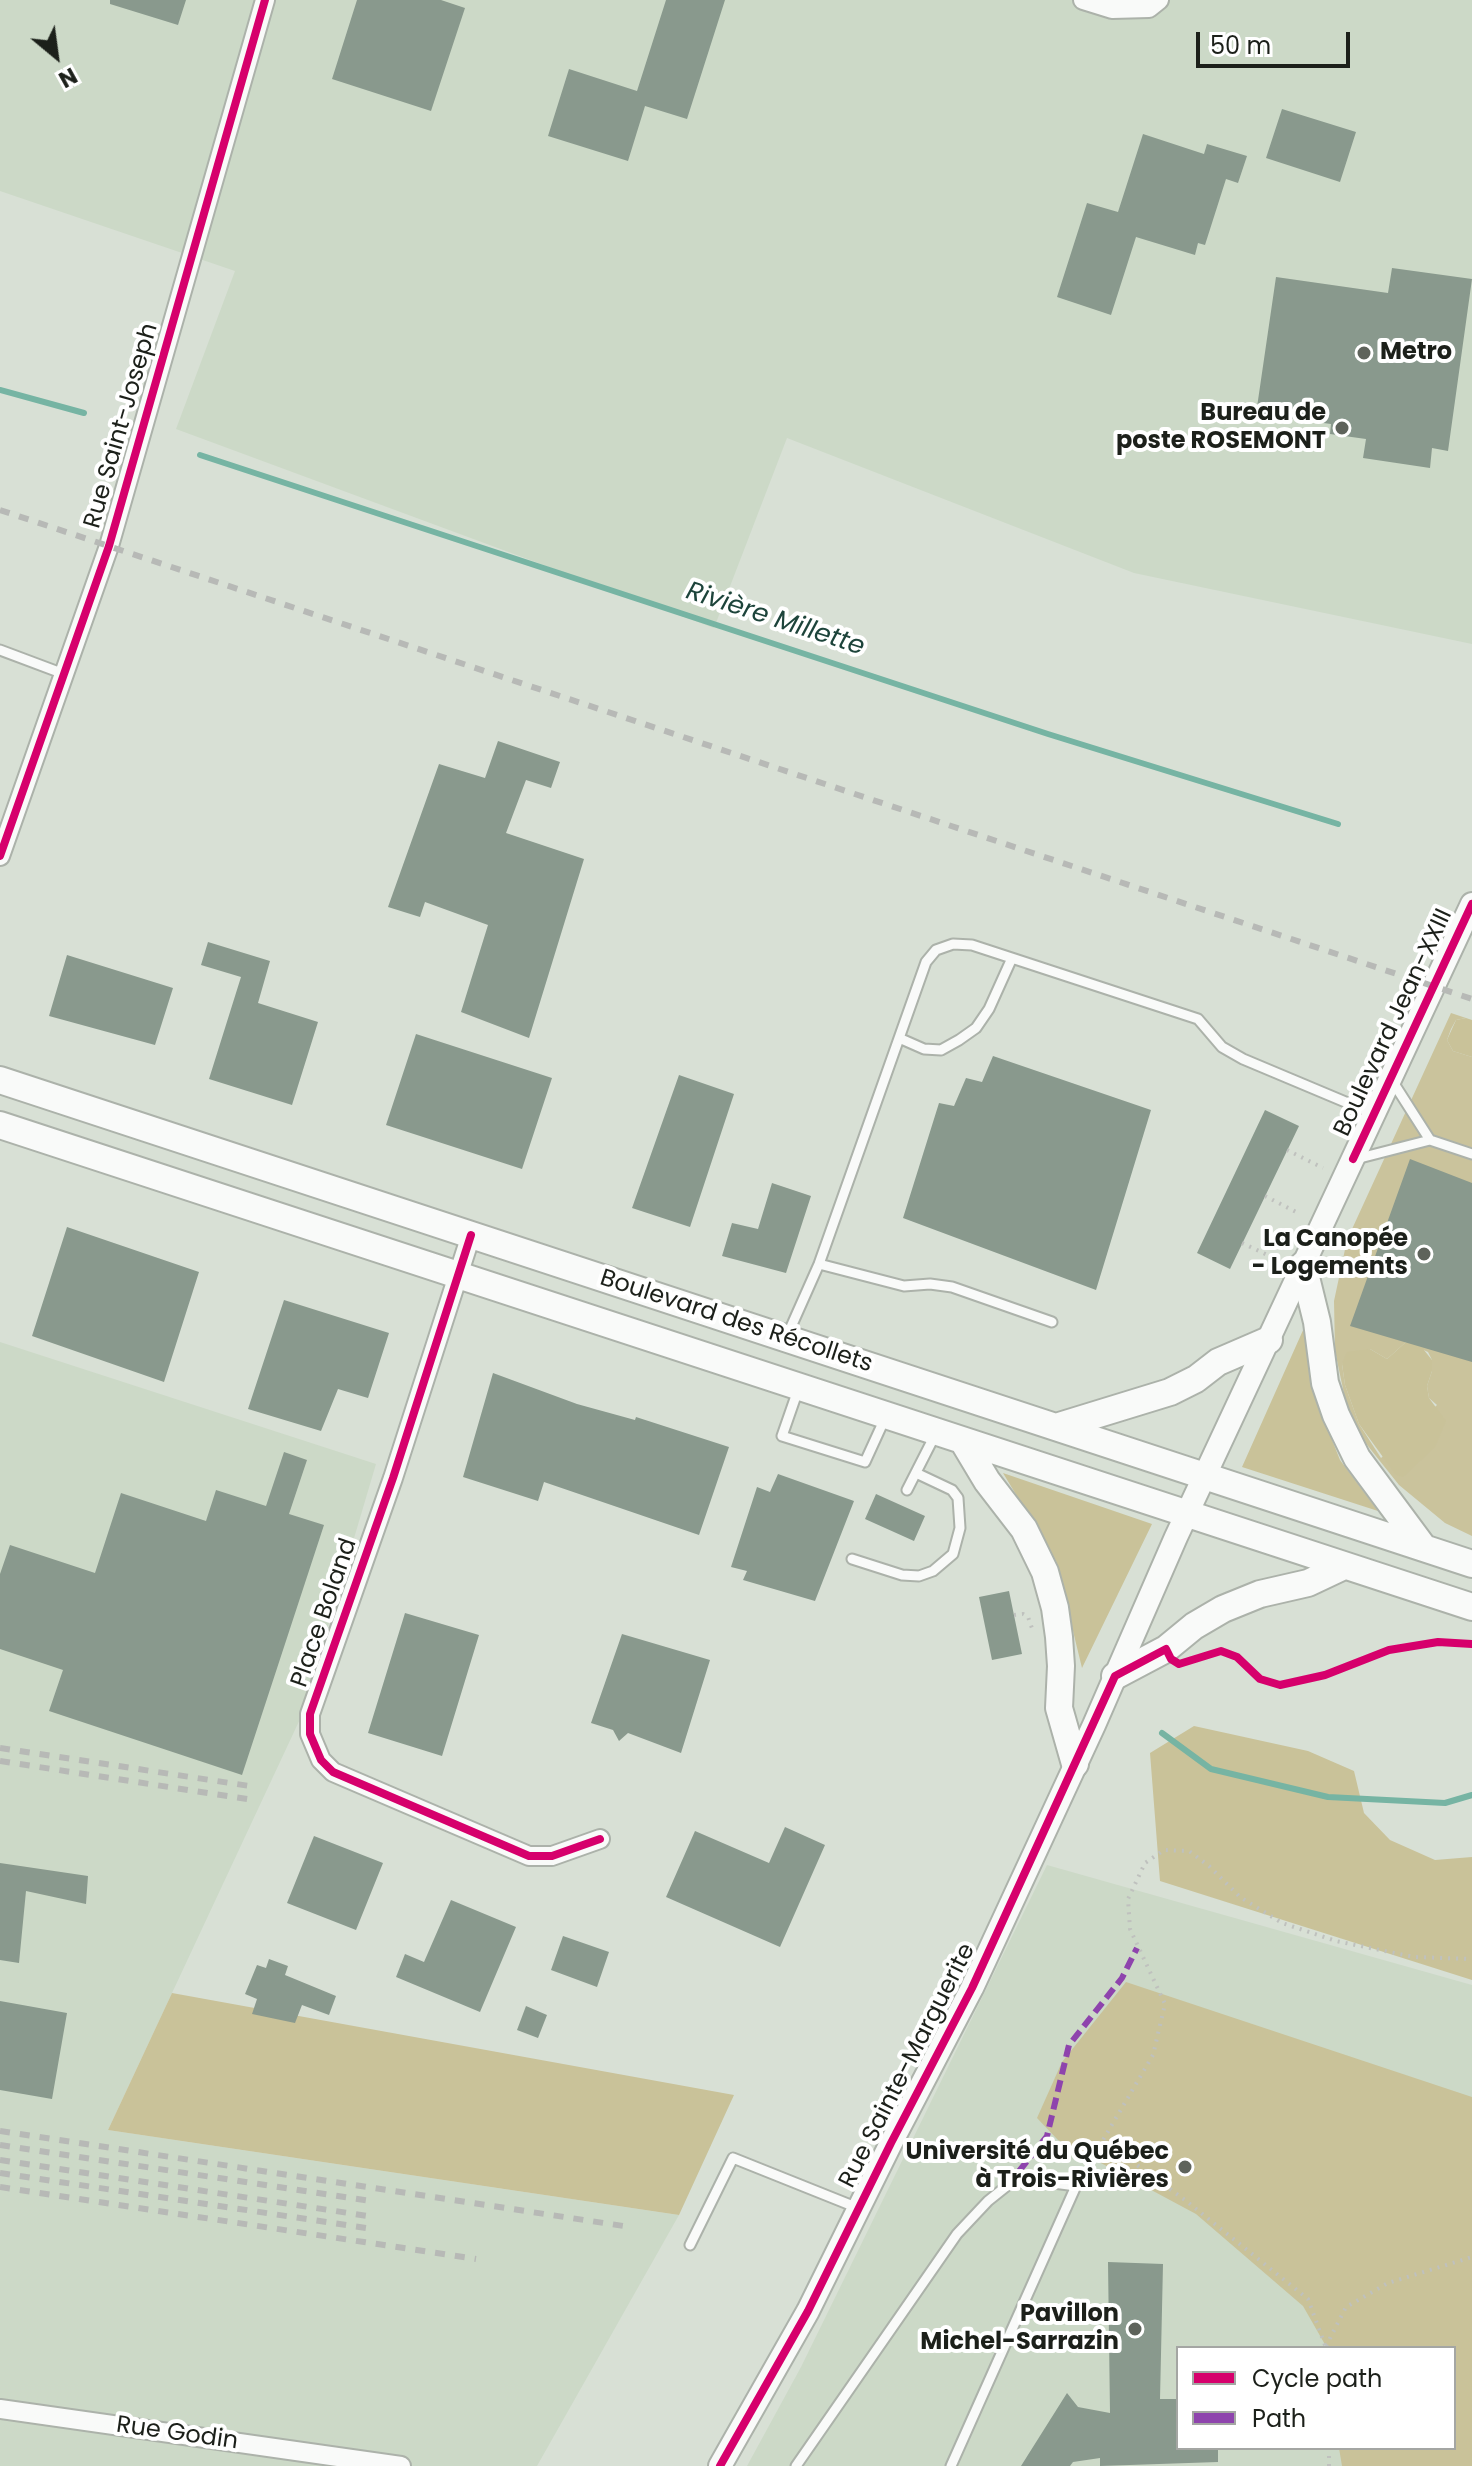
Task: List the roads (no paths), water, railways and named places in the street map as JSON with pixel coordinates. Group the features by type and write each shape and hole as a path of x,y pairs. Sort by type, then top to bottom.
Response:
{"main road":[{"name":"Boulevard des Récollets","path":"0,1080 1472,1564"},
{"name":"Boulevard des Récollets","path":"0,1125 1472,1607"},
{"path":"1303,1265 1317,1322 1325,1383 1340,1426 1363,1467 1423,1547"},
{"path":"1056,1427 1170,1392 1196,1379 1218,1362 1269,1340"},
{"path":"963,1441 987,1481 1024,1529 1045,1572 1059,1637 1059,1708 1075,1764"},
{"path":"1115,1676 1166,1649 1194,1626 1223,1609 1260,1594 1308,1583 1344,1566"}],"street":[{"name":"Rue Saint-Joseph","path":"0,856 109,546 265,0"},
{"path":"1083,0 1112,9 1149,8 1159,0"},
{"name":"Boulevard Jean-XXIII","path":"1205,1477 1472,904"},
{"name":"Place Boland","path":"471,1235 393,1478 310,1714 310,1734 321,1760 333,1772 529,1856 552,1856 600,1839"},
{"name":"Rue Sainte-Marguerite","path":"720,2466 808,2311 972,1988 1205,1477"},
{"name":"Rue Godin","path":"0,2409 401,2466"}],"lane":[{"path":"0,650 64,674"},
{"path":"786,1339 819,1264 926,962 936,950 953,944 972,945 1198,1019 1222,1047 1243,1059 1374,1114"},
{"path":"899,1038 924,1049 941,1050 976,1028 989,1009 1012,958"},
{"path":"1391,1079 1430,1140"},
{"path":"1353,1159 1430,1140 1472,1154"},
{"path":"819,1264 904,1286 930,1284 952,1287 1052,1322"},
{"path":"799,1387 782,1436 865,1462 887,1415"},
{"path":"907,1490 936,1432"},
{"path":"852,1559 902,1575 919,1576 933,1571 953,1554 960,1528 958,1498 952,1490 916,1473"},
{"path":"690,2245 733,2158 858,2208"},
{"path":"796,2466 957,2234 988,2201 1008,2185 1031,2180 1076,2186 951,2466"}],"waterway":[{"name":"Rivière Millette","path":"0,390 84,413"},
{"name":"Rivière Millette","path":"200,455 1048,734 1338,824"},
{"name":"Rivière Millette","path":"1162,1733 1211,1769 1328,1797 1445,1803 1472,1795"}],"railway":[{"path":"0,510 1472,999"},
{"path":"0,1748 256,1787"},
{"path":"0,1761 253,1800"},
{"path":"0,2131 630,2227"},
{"path":"0,2145 371,2201"},
{"path":"0,2160 368,2216"},
{"path":"0,2173 366,2228"},
{"path":"0,2187 476,2259"}],"place":[{"name":"Metro","path":"1364,353"},
{"name":"Bureau de poste ROSEMONT","path":"1342,428"},
{"name":"La Canopée - Logements","path":"1424,1254"},
{"name":"Université du Québec à Trois-Rivières","path":"1185,2167"},
{"name":"Pavillon Michel-Sarrazin","path":"1135,2329"}]}
